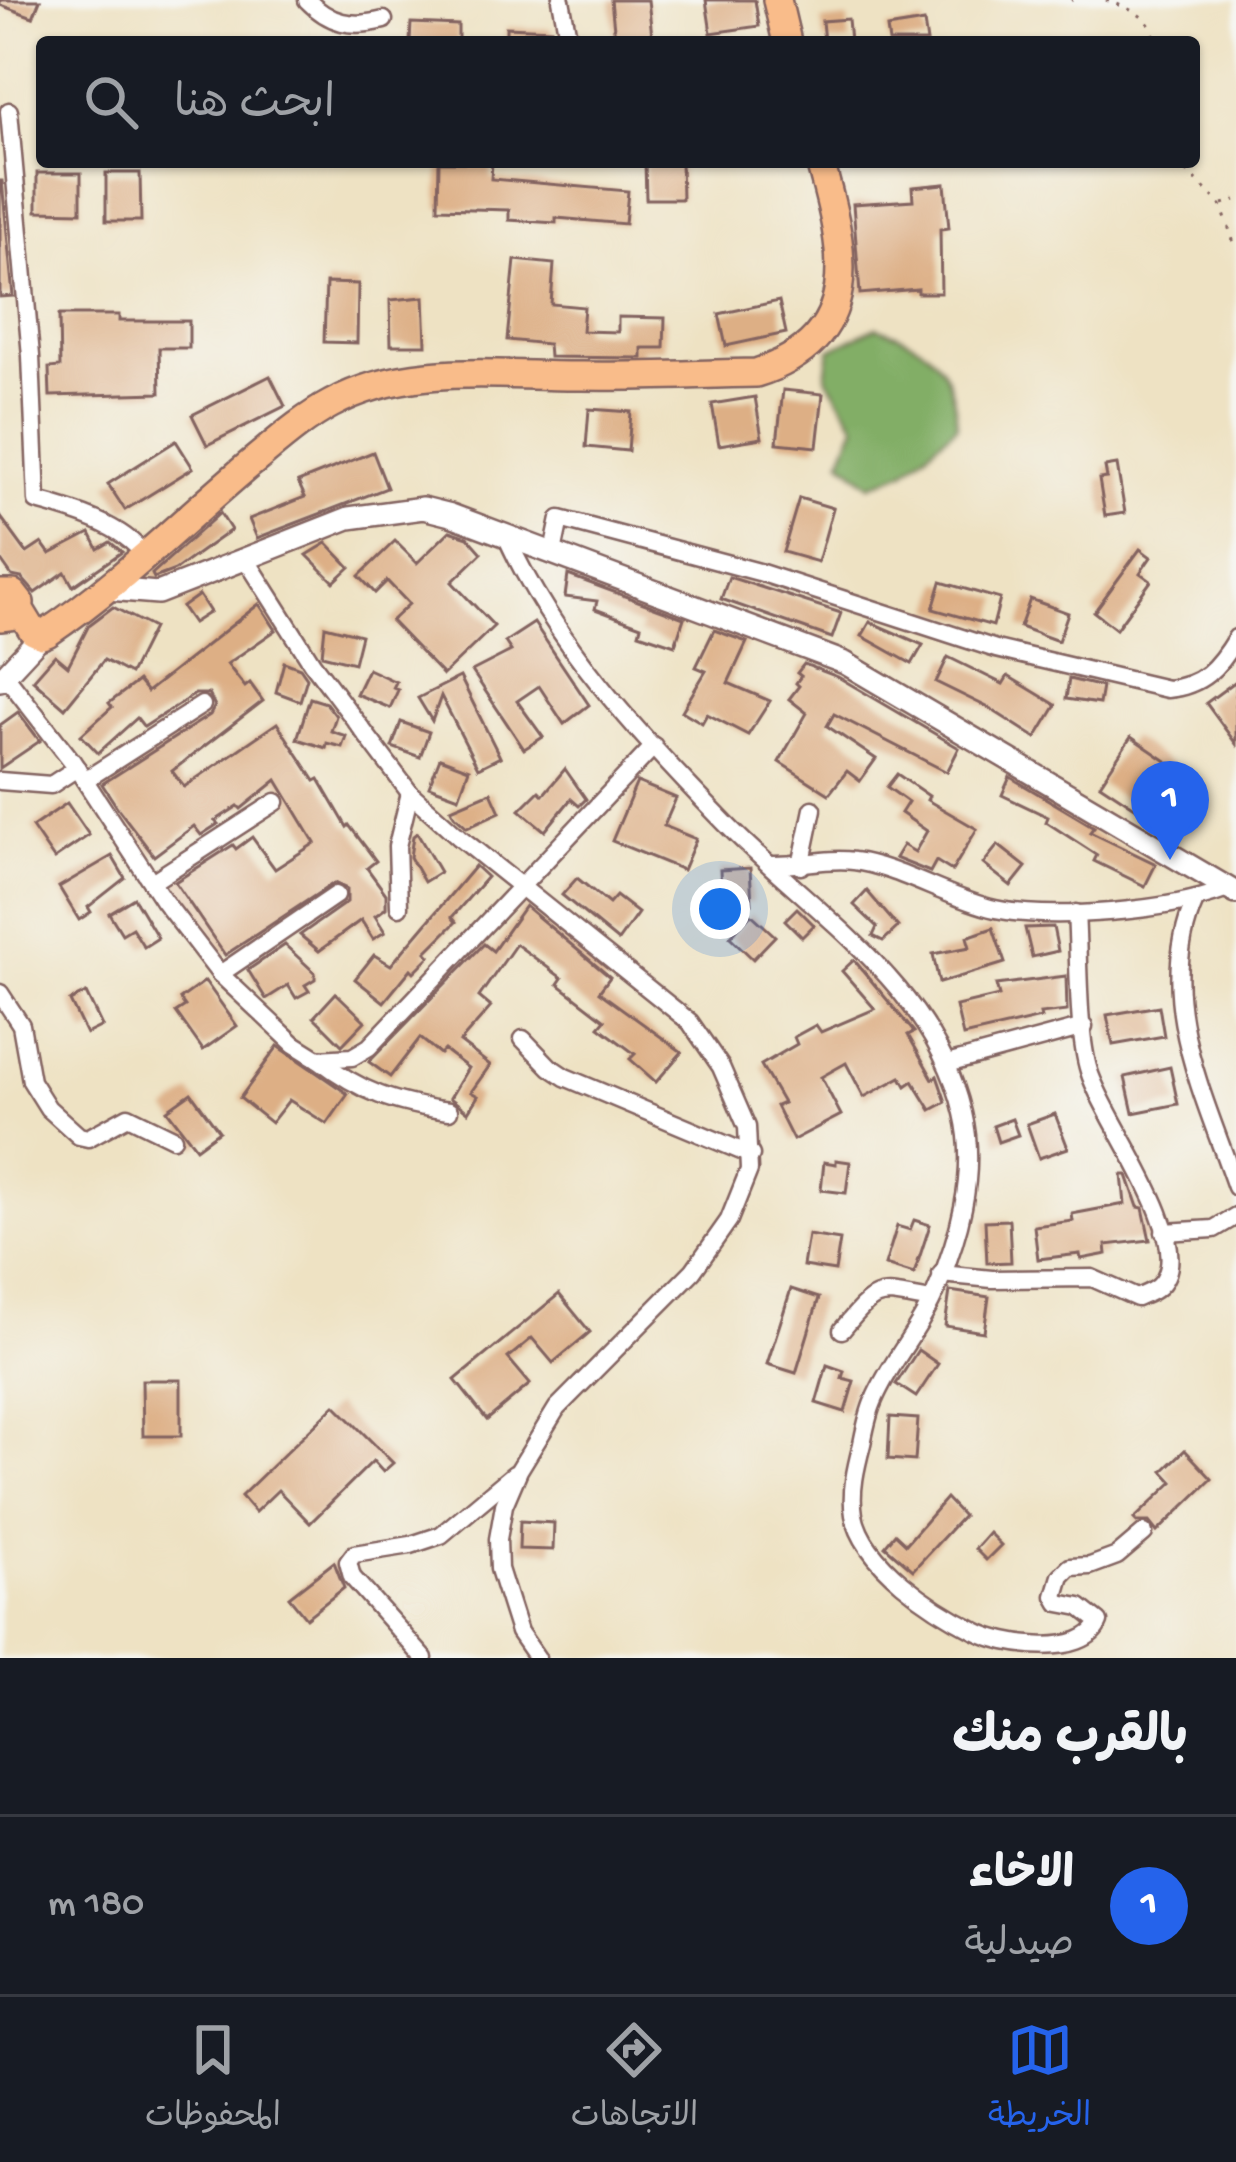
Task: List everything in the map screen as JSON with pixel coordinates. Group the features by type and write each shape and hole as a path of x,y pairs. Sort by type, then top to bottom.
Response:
{"main road":[{"path":"777,0 786,36"},
{"path":"4,600 42,635 108,589 302,422 366,388 477,373 756,373 782,364 803,351 826,326 841,285 842,253 821,168"}],"street":[{"path":"308,0 326,19 361,26 384,20"},
{"path":"561,0 568,36"},
{"path":"9,111 32,356 37,501 88,519 144,555"},
{"path":"108,589 158,593 349,518 423,508 451,514 845,663 1231,891"},
{"path":"553,552 560,519 759,572 995,649 1167,688 1192,687 1214,670 1236,638"},
{"path":"506,536 568,644 727,825 892,980 931,1031 947,1064 964,1116 967,1192 932,1301 873,1401 853,1482 854,1518 866,1545 902,1583 962,1624 991,1639 1043,1647 1081,1642 1096,1632 1100,1622 1080,1607 1059,1603 1055,1596 1061,1576 1070,1567 1117,1556 1144,1533"},
{"path":"246,559 312,663 410,794 689,1022 721,1067 748,1127 751,1154 741,1193 713,1245 574,1388 540,1432 504,1505 499,1569 519,1632 537,1658"},
{"path":"42,635 3,677 81,774 220,974 294,1045 351,1084 386,1099 449,1111"},
{"path":"0,781 51,785 81,774 202,705"},
{"path":"317,1058 352,1057 369,1047 654,746"},
{"path":"399,908 397,846 410,794"},
{"path":"152,882 276,802"},
{"path":"801,866 813,809"},
{"path":"771,865 851,860 998,910 1076,913 1195,901 1231,891"},
{"path":"220,974 336,895"},
{"path":"1195,901 1179,954 1179,1004 1236,1187"},
{"path":"941,1274 992,1279 1092,1278 1137,1298 1164,1282 1169,1254 1164,1232 1134,1158 1094,1087 1087,1065 1076,913"},
{"path":"0,993 21,1025 31,1081 48,1108 79,1136 88,1138 128,1116 173,1138"},
{"path":"947,1064 1084,1027"},
{"path":"524,1039 566,1077 751,1154"},
{"path":"1164,1232 1214,1229 1236,1216"},
{"path":"842,1330 866,1300 881,1292 932,1301"},
{"path":"424,1658 352,1577 348,1562 354,1554 441,1535 519,1470"}],"path":[{"path":"1106,0 1142,16 1153,25 1155,36"},
{"path":"1184,168 1221,205 1236,249"},
{"path":"1221,205 1236,200"}],"green space":[{"path":"876,327 912,341 936,360 951,387 957,425 905,471 871,485 841,460 856,425 826,376 830,350"}],"building":[{"path":"0,0 40,0 33,17 0,5"},
{"path":"611,0 648,0 652,36 615,36"},
{"path":"706,0 755,0 759,26 711,33"},
{"path":"848,19 849,36 823,36 822,21"},
{"path":"924,22 926,36 888,36 887,28"},
{"path":"411,23 458,25 458,36 410,36"},
{"path":"506,27 551,29 551,36 506,36"},
{"path":"439,168 492,168 491,179 628,191 625,224 556,218 556,223 509,220 509,210 438,208"},
{"path":"645,168 681,168 682,199 646,199"},
{"path":"37,173 81,173 81,212 37,211"},
{"path":"106,173 140,173 141,221 106,221"},
{"path":"0,181 13,296 0,297"},
{"path":"945,184 949,228 940,229 941,293 918,293 918,289 860,294 853,204 913,200 912,187"},
{"path":"515,260 554,264 551,304 584,307 582,331 618,332 618,317 665,318 664,348 642,348 642,358 549,357 548,344 507,340"},
{"path":"326,283 358,284 357,343 324,342"},
{"path":"424,297 426,345 391,345 390,300"},
{"path":"779,301 786,333 726,346 719,314"},
{"path":"59,315 189,321 189,348 159,348 160,393 50,396 49,368 60,367"},
{"path":"270,376 285,406 207,445 192,415"},
{"path":"783,390 823,394 817,447 777,443"},
{"path":"755,397 762,438 719,445 712,404"},
{"path":"589,409 631,412 628,451 586,447"},
{"path":"176,441 193,468 125,510 108,484"},
{"path":"373,452 387,488 257,538 249,519 305,497 298,482"},
{"path":"1117,465 1125,513 1105,516 1099,479 1107,478 1105,467"},
{"path":"799,498 833,508 818,562 783,552"},
{"path":"220,513 231,530 175,570 154,578 152,574"},
{"path":"0,516 27,553 42,543 50,554 90,533 98,549 110,542 122,552 73,586 65,572 35,593 22,578 12,576 0,559"},
{"path":"450,531 468,537 482,553 452,582 494,626 443,675 391,621 409,604 387,581 375,593 359,576 395,541 417,563"},
{"path":"327,543 350,567 334,582 307,555"},
{"path":"1140,549 1151,557 1140,573 1151,581 1116,629 1094,612"},
{"path":"568,575 684,618 675,645 639,633 641,626 595,609 597,601 565,597"},
{"path":"729,577 841,613 832,638 721,599"},
{"path":"941,582 1000,599 993,626 933,609"},
{"path":"199,595 210,612 193,623 182,607"},
{"path":"1030,599 1068,613 1058,641 1020,627"},
{"path":"259,604 276,630 227,664 263,701 172,771 184,787 277,723 347,827 376,861 367,868 386,894 386,908 375,916 385,932 373,939 361,920 319,951 300,935 347,902 347,889 334,883 225,955 175,882 252,837 275,869 315,843 277,780 201,835 194,826 154,856 119,810 102,784 210,715 215,706 209,694 195,694 144,727 137,718 98,753 81,735 112,707 109,703 138,681 147,692"},
{"path":"113,607 153,628 130,674 104,660 65,708 33,680 55,655 68,666 89,625"},
{"path":"870,622 923,645 912,664 862,636"},
{"path":"534,623 589,705 564,724 539,686 517,701 543,737 524,749 472,671 511,651 505,642"},
{"path":"325,626 361,635 354,663 322,655"},
{"path":"714,630 747,642 728,683 770,701 748,735 707,714 702,723 682,711 706,671 696,667"},
{"path":"948,657 1003,684 1008,676 1056,705 1036,738 936,682"},
{"path":"284,662 300,668 307,678 300,701 276,692"},
{"path":"804,664 838,677 959,748 947,772 834,714 827,726 876,759 860,781 847,771 829,794 779,762 807,713 789,699 799,686 797,673"},
{"path":"368,669 396,682 393,688 398,690 390,708 356,694"},
{"path":"460,677 500,757 478,768 441,696 432,721 418,698"},
{"path":"1069,679 1102,687 1099,704 1066,699"},
{"path":"1236,681 1236,744 1206,703"},
{"path":"310,698 326,703 336,716 331,731 346,736 342,747 327,743 326,748 297,739"},
{"path":"18,712 40,741 0,768 0,725"},
{"path":"401,722 429,732 420,757 392,747"},
{"path":"1131,737 1172,765 1141,811 1100,784"},
{"path":"440,758 469,769 459,797 429,786"},
{"path":"565,769 586,799 579,806 571,799 545,831 520,810 539,791 543,795"},
{"path":"897,774 929,796 927,800 977,829 952,871 936,861 930,872 895,858 903,845 915,852 927,831 901,813 908,802 887,787"},
{"path":"1010,777 1094,827 1090,832 1156,864 1145,886 1094,861 1097,855 1046,822 1048,817 1002,795"},
{"path":"637,782 676,798 664,826 696,839 683,870 612,841"},
{"path":"491,792 500,812 467,827 454,815 451,809"},
{"path":"67,803 89,835 54,859 32,827"},
{"path":"417,833 440,872 424,882 410,857"},
{"path":"998,845 1026,867 1011,886 983,864"},
{"path":"112,856 125,878 79,920 59,887"},
{"path":"475,866 487,877 452,917 456,922 426,952 430,956 414,972 411,969 384,1002 355,979 374,955 391,965"},
{"path":"750,868 752,903 722,904 720,870"},
{"path":"577,878 609,904 616,896 638,913 618,941 562,895"},
{"path":"867,891 898,927 883,941 873,936 877,927 854,905"},
{"path":"134,898 158,938 144,947 132,928 122,934 109,913"},
{"path":"525,906 610,977 599,992 682,1052 656,1082 630,1059 635,1054 599,1027 605,1020 558,984 562,978 516,944 479,997 491,1007 460,1042 490,1065 471,1092 478,1096 468,1112 450,1098 468,1068 444,1050 440,1054 420,1038 390,1077 369,1062 484,944 493,951"},
{"path":"797,908 814,925 802,937 785,920"},
{"path":"751,914 775,936 753,959 730,937"},
{"path":"1053,927 1058,951 1032,957 1025,928"},
{"path":"993,928 1005,963 939,983 933,954 970,947 967,937"},
{"path":"285,945 315,973 315,979 305,985 309,991 296,998 288,985 266,999 248,970"},
{"path":"854,960 914,1032 908,1035 933,1079 937,1076 946,1102 931,1110 913,1081 906,1086 901,1077 864,1097 846,1063 821,1077 841,1115 793,1140 776,1106 783,1103 761,1065 797,1044 794,1037 816,1025 821,1032 875,1009 842,971"},
{"path":"1066,976 1067,1011 963,1036 956,1006 999,996 996,985"},
{"path":"205,981 237,1026 203,1050 176,1012 185,1006 180,999"},
{"path":"86,993 102,1026 86,1034 70,1001"},
{"path":"336,993 365,1021 342,1045 314,1017"},
{"path":"1159,1006 1164,1036 1113,1045 1107,1015"},
{"path":"278,1046 348,1094 327,1124 289,1100 271,1123 240,1098"},
{"path":"1170,1067 1178,1104 1133,1113 1125,1077"},
{"path":"191,1093 219,1131 196,1148 167,1110"},
{"path":"1055,1114 1068,1148 1039,1158 1027,1124"},
{"path":"1012,1119 1018,1135 998,1142 993,1126"},
{"path":"836,1160 850,1162 846,1193 821,1190 824,1162 836,1164"},
{"path":"1122,1175 1127,1175 1138,1207 1143,1208 1150,1240 1106,1245 1107,1254 1081,1259 1080,1254 1038,1259 1034,1226 1073,1221 1072,1214 1125,1204"},
{"path":"914,1220 930,1225 914,1274 885,1265 897,1226 910,1230"},
{"path":"1009,1220 1011,1262 987,1263 985,1221"},
{"path":"808,1235 840,1240 835,1271 803,1266"},
{"path":"791,1289 819,1298 796,1373 767,1364"},
{"path":"950,1291 989,1297 984,1332 945,1326"},
{"path":"559,1294 590,1332 553,1363 532,1338 508,1358 530,1384 487,1420 455,1380"},
{"path":"918,1350 938,1364 916,1397 896,1384"},
{"path":"827,1365 854,1381 845,1412 816,1403"},
{"path":"142,1380 181,1380 181,1436 143,1436"},
{"path":"335,1405 393,1463 383,1472 373,1461 310,1523 278,1490 255,1512 241,1496"},
{"path":"890,1417 918,1419 915,1461 888,1459"},
{"path":"1185,1450 1212,1479 1157,1532 1149,1522 1134,1519 1173,1482 1163,1471"},
{"path":"946,1498 963,1516 913,1570 885,1546 895,1534 906,1544"},
{"path":"520,1521 554,1523 553,1550 519,1549"},
{"path":"989,1533 1001,1545 986,1560 975,1549"},
{"path":"334,1562 344,1588 306,1618 289,1597"}],"place":[{"name":"الاخاء","path":"1170,860"}]}
